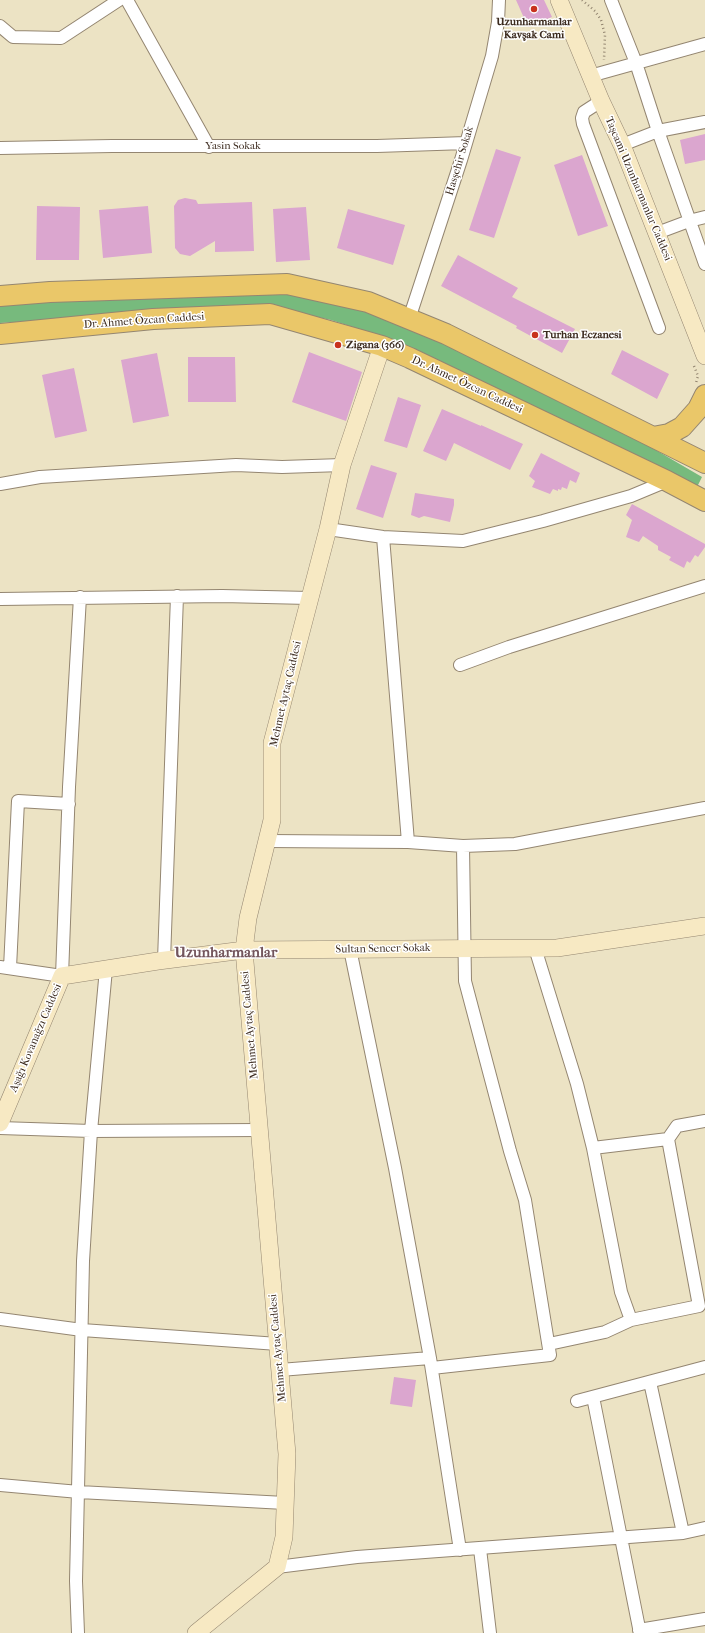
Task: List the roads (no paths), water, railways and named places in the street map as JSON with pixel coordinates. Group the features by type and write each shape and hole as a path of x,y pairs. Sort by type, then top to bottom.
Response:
{"main road":[{"path":"0,296 50,292 287,284 368,302 446,334 705,463"},
{"name":"Dr. Ahmet Özcan Caddesi","path":"0,334 153,319 270,314 382,346 410,358 705,500"},
{"path":"653,437 669,434 682,427 698,409 705,395"}],"street":[{"path":"0,26 13,37 61,38 119,0"},
{"path":"127,0 209,147"},
{"name":"Hasşehir Sokak","path":"409,319 466,143 492,56 498,22 499,0"},
{"name":"Taşcami Uzunharmanlar Caddesi","path":"559,0 590,76 622,145 703,346"},
{"path":"612,0 636,63 658,131 705,264"},
{"path":"590,76 705,44"},
{"path":"601,101 584,112 582,118 583,124 659,328"},
{"path":"622,145 658,131 705,122"},
{"name":"Yasin Sokak","path":"0,148 112,146 377,146 466,143"},
{"path":"657,233 689,221 705,217"},
{"name":"Mehmet Aytaç Caddesi","path":"277,1567 284,1537 287,1454 244,950 248,918 272,820 272,743 328,529 342,465 382,346"},
{"path":"0,484 40,477 228,466 342,465"},
{"path":"328,529 383,537 463,542 631,496 667,481"},
{"path":"383,537 408,842"},
{"path":"460,665 509,647 705,586"},
{"path":"164,960 177,596"},
{"path":"0,599 177,596 309,598"},
{"path":"68,804 18,801 5,968 62,976 68,804 80,597"},
{"path":"267,841 408,842 463,846 515,844 705,808"},
{"path":"280,1370 431,1363 550,1355 525,1200 510,1151 465,981 463,846"},
{"name":"Sultan Sencer Sokak","path":"62,976 164,960 244,950 557,948 705,926"},
{"path":"535,948 577,1084 593,1148 621,1292 631,1320"},
{"path":"350,949 395,1168 431,1363 460,1550"},
{"path":"78,1633 76,1581 83,1261 91,1131 106,969"},
{"name":"Aşağı Kovanağzı Caddesi","path":"0,1123 62,976"},
{"path":"549,1344 605,1332 631,1320 699,1306 668,1139 677,1126 705,1121"},
{"path":"0,1128 91,1131 259,1130"},
{"path":"593,1148 668,1139"},
{"path":"0,1319 82,1330 278,1344"},
{"path":"577,1401 705,1367"},
{"path":"650,1382 683,1533"},
{"path":"593,1397 639,1631 705,1619"},
{"path":"0,1486 78,1492 285,1503"},
{"path":"201,1631 277,1567 357,1557 683,1533 705,1528"},
{"path":"480,1549 490,1633"}],"place":[{"name":"Uzunharmanlar Kavşak Cami","path":"534,9"},
{"name":"Turhan Eczanesi","path":"535,335"},
{"name":"Zigana (366)","path":"338,345"}],"district":[{"name":"Uzunharmanlar","path":"226,953"}]}
